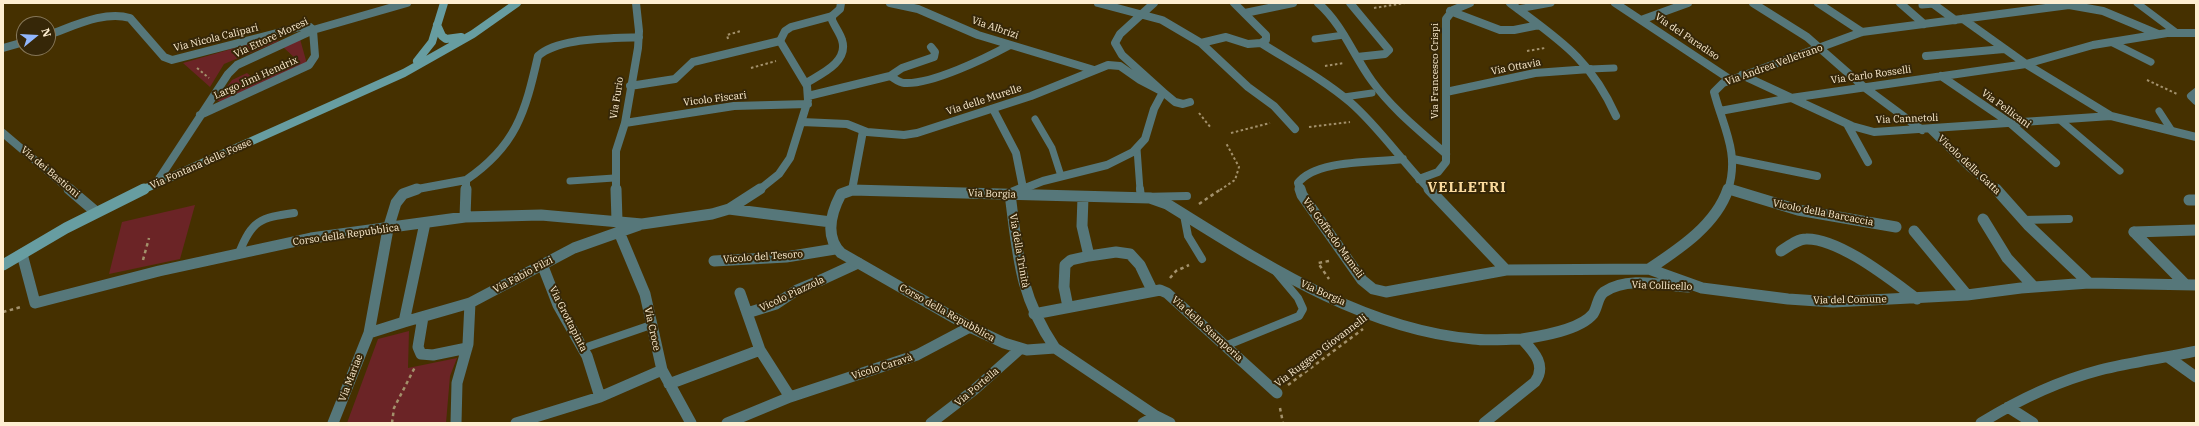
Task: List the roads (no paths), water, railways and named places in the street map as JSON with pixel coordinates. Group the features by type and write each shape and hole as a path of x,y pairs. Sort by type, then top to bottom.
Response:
{"main road":[{"name":"Via Fontana delle Fosse","path":"404,73 423,56 434,37 444,3"},
{"name":"Via Fontana delle Fosse","path":"3,265 96,212 404,73 472,34 517,3"},
{"path":"437,25 442,36 446,39 454,39 472,34"}],"street":[{"name":"Via Ettore Moresi","path":"155,185 200,115 231,71 241,62 313,30 407,3"},
{"name":"Via Furio","path":"617,221 614,178 616,151 626,122 630,86 639,37 636,3"},
{"path":"630,86 675,79 681,75 687,66 693,62 780,41 785,31 792,27 832,16 840,9 841,3"},
{"name":"Via Albrizi","path":"890,3 922,10 978,35 1094,70"},
{"path":"1098,3 1166,22 1202,43 1228,70 1251,90 1274,106 1295,129"},
{"path":"1154,3 1120,34 1115,43 1119,52 1175,102 1190,102"},
{"path":"1234,3 1266,35 1266,40 1262,43"},
{"path":"1245,13 1293,3"},
{"path":"1318,3 1329,14 1344,35 1371,80 1388,101 1446,154 1446,162 1442,169 1435,174 1419,179"},
{"path":"1350,3 1388,50 1385,54 1358,59"},
{"name":"Via Francesco Crispi","path":"1446,154 1446,19 1450,11 1470,3"},
{"path":"1510,3 1576,54 1590,69 1607,94 1616,116"},
{"name":"Via del Paradiso","path":"1615,3 1731,80"},
{"path":"1641,20 1688,3"},
{"name":"Vicolo della Gatta","path":"1753,3 1799,31 1864,87 1926,130 1998,191 2023,220 2089,283"},
{"path":"1818,3 1862,32"},
{"path":"1900,3 1924,24"},
{"path":"2024,3 2033,9"},
{"path":"1933,4 1959,19 2026,64 2111,116"},
{"name":"Via Andrea Velletrano","path":"1649,269 1674,252 1700,229 1717,210 1728,189 1732,175 1733,160 1714,90 1721,84 1742,75 1821,49 1862,32 2033,9 2082,4 2102,10 2158,34"},
{"path":"1450,11 1500,30 1514,30 1539,25"},
{"name":"Via Nicola Calipari","path":"56,33 108,18 124,16 130,18 166,59 172,60 185,58 300,28 310,27 313,30"},
{"path":"806,83 833,65 843,52 843,42 833,22 832,16"},
{"name":"Largo Jimi Hendrix","path":"200,115 309,65 315,56 313,30"},
{"name":"Via Carlo Rosselli","path":"1720,112 1791,98 2026,64 2093,45 2113,43 2158,34 2177,32 2196,34"},
{"path":"1202,43 1226,36 1248,44 1262,43 1304,68 1344,97 1403,159 1419,179 1506,270"},
{"path":"464,217 466,180 492,162 514,135 523,114 538,56 541,51 560,44 639,37"},
{"path":"729,209 771,179 786,164 792,153 802,122 808,100 806,83 780,41"},
{"path":"3,48 16,44"},
{"path":"890,76 902,83 918,82 977,63 1010,45"},
{"name":"Vicolo Fiscari","path":"626,122 734,106 808,100 890,76 902,68 934,57 934,52 931,46"},
{"path":"1926,56 2004,49"},
{"name":"Via delle Murelle","path":"802,122 847,124 863,131 900,135 917,133 1039,93 1108,64 1116,65 1163,92"},
{"name":"Via Ottavia","path":"1446,92 1530,74 1590,69"},
{"name":"Via Cannetoli","path":"1742,75 1847,124 1874,132 1926,130 2111,116 2196,137"},
{"name":"Via Pellicani","path":"1941,76 2010,123 2056,163"},
{"path":"1010,194 1023,188 1061,176 1107,165 1137,149 1146,135 1154,109 1163,92"},
{"path":"2196,92 2191,96 2196,101"},
{"path":"993,108 1017,156 1023,188"},
{"path":"1847,124 1868,162"},
{"path":"835,249 830,239 831,222 840,196 848,191 863,131"},
{"name":"Via dei Bastioni","path":"3,133 96,212"},
{"name":"Via Goffredo Mameli","path":"1403,159 1340,166 1313,171 1299,179 1298,183 1300,192 1345,257 1366,284 1371,288 1384,293 1396,292 1506,270"},
{"path":"1733,160 1817,176"},
{"name":"Via Mariae","path":"334,423 369,333 388,229 396,203 403,194 416,189 466,180"},
{"name":"Vicolo della Barcaccia","path":"1728,189 1798,210 1896,227"},
{"name":"Via Borgia","path":"848,191 1141,197 1162,202 1275,270 1380,317 1421,330 1460,339 1491,342 1522,339"},
{"name":"Via della Trinità","path":"1010,194 1020,267 1034,314 1055,348"},
{"path":"1083,197 1082,226 1089,256"},
{"path":"729,209 831,222"},
{"name":"Corso della Repubblica","path":"22,254 35,303 125,279 311,238 388,229 464,217 541,215 642,224 712,214 729,209"},
{"path":"1983,219 2008,258 2034,287"},
{"path":"404,322 424,223"},
{"name":"Via Fabio Filzi","path":"369,333 470,303 574,248 642,224"},
{"path":"2185,284 2134,232 2196,230"},
{"path":"1914,231 1967,295"},
{"name":"Via Croce","path":"619,232 642,288 662,370 690,423"},
{"path":"1781,251 1804,240 1819,241 1869,264 1917,299"},
{"name":"Corso della Repubblica","path":"835,249 970,327 1020,349 1055,348"},
{"name":"Vicolo del Tesoro","path":"714,261 781,258 835,249"},
{"path":"1034,314 1156,290 1135,257 1128,252 1119,251 1089,256 1071,260 1065,265 1064,287 1068,307"},
{"name":"Vicolo Piazzola","path":"747,313 776,304 797,290 858,263"},
{"name":"Via Grottapinta","path":"542,264 558,305 584,348 600,397"},
{"name":"Via del Comune","path":"1506,270 1649,269 1702,288 1820,302 1917,299 2089,283 2196,285"},
{"name":"Via Collicello","path":"1522,339 1549,333 1582,322 1595,311 1602,293 1614,286 1651,284 1702,288"},
{"name":"Via della Stamperia","path":"1156,290 1167,293 1277,393"},
{"name":"Vicolo Piazzola","path":"740,293 760,350 790,397"},
{"path":"456,423 457,383 467,348 470,303"},
{"path":"423,317 418,347 421,354 433,355 467,348"},
{"name":"Vicolo Caravà","path":"727,423 790,397 917,355 970,327"},
{"path":"1484,423 1530,387 1541,374 1542,368 1538,358 1522,339"},
{"path":"1055,348 1156,416 1170,423"},
{"name":"Via Portella","path":"931,423 974,390 1020,349"},
{"path":"669,384 760,350"},
{"path":"1982,423 2008,407 2043,390 2088,374 2196,351"},
{"path":"2168,357 2196,377"},
{"path":"516,423 600,397 662,370"},
{"path":"2008,407 2033,423"},
{"path":"1143,423 1156,416"}],"lane":[{"path":"1518,9 1551,3"},
{"path":"2138,3 2177,32"},
{"path":"1922,5 1933,4"},
{"path":"1314,39 1344,35"},
{"path":"2113,43 2151,62"},
{"path":"1590,69 1614,68"},
{"path":"1344,97 1372,93"},
{"path":"2159,111 2172,131"},
{"path":"1035,119 1052,148 1061,176"},
{"path":"2060,120 2120,171"},
{"path":"1137,149 1141,197"},
{"path":"570,182 614,178"},
{"name":"Via Borgia","path":"1141,197 1187,196"},
{"path":"239,253 247,231 256,221 294,213"},
{"path":"1184,215 1188,236 1202,259"},
{"path":"2023,220 2069,219"},
{"path":"1225,346 1299,316 1302,313 1303,309 1298,298 1275,270"},
{"path":"584,348 651,326"}],"district":[{"name":"VELLETRI","path":"1467,188"}]}
